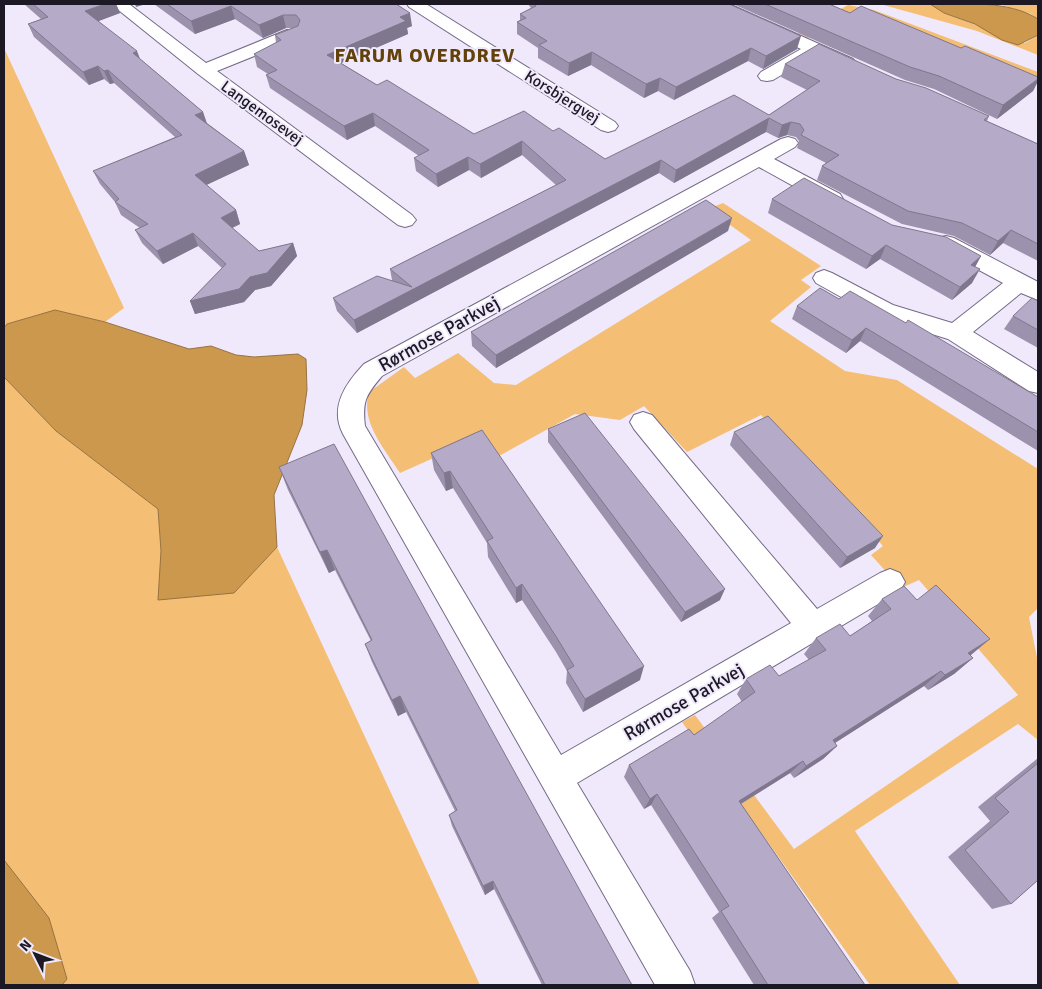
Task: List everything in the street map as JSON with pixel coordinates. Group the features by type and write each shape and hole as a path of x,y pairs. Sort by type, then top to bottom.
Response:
{"street":[{"name":"Langemosevej","path":"119,4 405,220"},
{"name":"Korsbjergvej","path":"415,4 608,126"},
{"path":"716,4 865,71"},
{"path":"204,70 293,34"},
{"path":"767,76 815,48"},
{"name":"Rørmose Parkvej","path":"676,985 352,427 349,405 357,387 373,370 788,143"},
{"path":"759,159 852,209"},
{"path":"929,240 946,243 1029,287 956,333"},
{"path":"824,278 884,311 956,333 1038,384"},
{"path":"643,422 813,627"},
{"name":"Rørmose Parkvej","path":"555,777 890,582"}],"shaded area":[{"path":"880,4 930,4 944,13 1025,43 1038,35 1038,55 977,31"},
{"path":"930,4 986,4 1013,9 1038,19 1038,35 1018,45 1002,40 975,24 944,13"},
{"path":"999,4 1038,4 1038,19 1031,14"},
{"path":"848,5 874,10 1038,72 1038,81 855,10 808,38 798,33"},
{"path":"4,48 124,308 105,322 55,311 7,324 4,328"},
{"path":"723,203 821,266 801,280 811,287 770,321 845,371 897,380 1038,469 1038,608 1029,617 1038,663 1038,740 1018,724 855,831 960,985 870,985 682,722 695,715 794,849 1018,695 919,580 901,588 871,555 883,546 761,415 687,452 644,406 620,420 575,414 499,456 485,435 400,473 375,434 371,424 367,403 369,392 404,367 415,378 458,353 494,383 516,385 751,240 708,209"},
{"path":"55,310 105,322 189,349 211,346 236,355 254,357 298,354 306,359 307,390 302,425 274,495 277,547 234,593 158,600 161,551 158,509 56,431 4,377 4,328 7,324"},
{"path":"4,377 56,431 158,509 161,551 234,593 277,547 480,985 4,985"},
{"path":"4,860 49,918 67,979 62,985 4,985"}],"building":[{"path":"33,4 105,4 85,11 137,51 133,53 203,112 195,115 244,151 195,175 236,210 221,218 259,251 293,243 267,273 250,277 239,289 190,301 226,264 193,233 157,251 135,230 148,224 115,202 119,199 93,171 182,135 108,70 104,71 98,66 83,72 28,24 48,17"},
{"path":"167,4 396,4 410,13 400,17 406,21 327,55 377,85 387,80 474,134 524,111 553,131 559,128 605,159 734,95 769,115 820,81 785,64 819,44 896,79 926,88 989,116 984,120 1038,144 1038,244 1011,230 998,241 962,223 908,211 822,166 839,155 801,135 804,130 800,124 791,122 782,125 769,118 676,170 661,160 354,320 333,298 377,276 412,287 390,269 566,180 522,141 480,164 468,157 436,174 414,158 429,150 373,113 344,126 266,75 277,70 254,54 281,40 275,35 298,26 300,20 296,15 283,15 259,25 231,6 191,21"},
{"path":"535,4 729,4 801,36 766,56 751,48 676,87 660,78 646,84 592,52 569,63 539,45 547,41 517,22 526,18 520,14 536,6"},
{"path":"765,4 829,4 850,13 861,6 961,48 965,46 1038,77 1038,79 1003,105 939,76 910,67"},
{"path":"804,178 892,225 946,237 981,256 971,265 980,269 960,287 886,245 872,256 772,199"},
{"path":"706,200 732,218 496,355 471,332"},
{"path":"820,288 839,299 850,291 906,323 908,320 1038,397 1038,432 866,328 852,340 797,306"},
{"path":"1032,298 1038,301 1038,330 1013,316"},
{"path":"585,413 725,589 685,612 548,429"},
{"path":"768,416 883,536 847,557 734,432"},
{"path":"482,430 644,666 585,699 567,670 574,666 557,638 522,584 516,588 487,541 493,538 450,471 444,473 431,453"},
{"path":"334,444 632,985 545,985 493,881 483,886 449,815 457,810 400,696 392,700 365,644 372,640 327,550 320,552 279,467"},
{"path":"936,585 990,639 968,653 973,658 945,675 941,671 833,740 837,746 806,766 803,761 739,801 865,985 768,985 721,911 729,906 657,794 650,799 629,765 689,729 694,735 755,692 746,679 770,665 779,676 826,650 816,638 840,624 850,636 891,609 882,599 904,586 917,600"},
{"path":"1038,763 1038,880 1011,904 965,850 1009,812 995,798"}],"district":[{"name":"FARUM OVERDREV","path":"425,55"}]}
